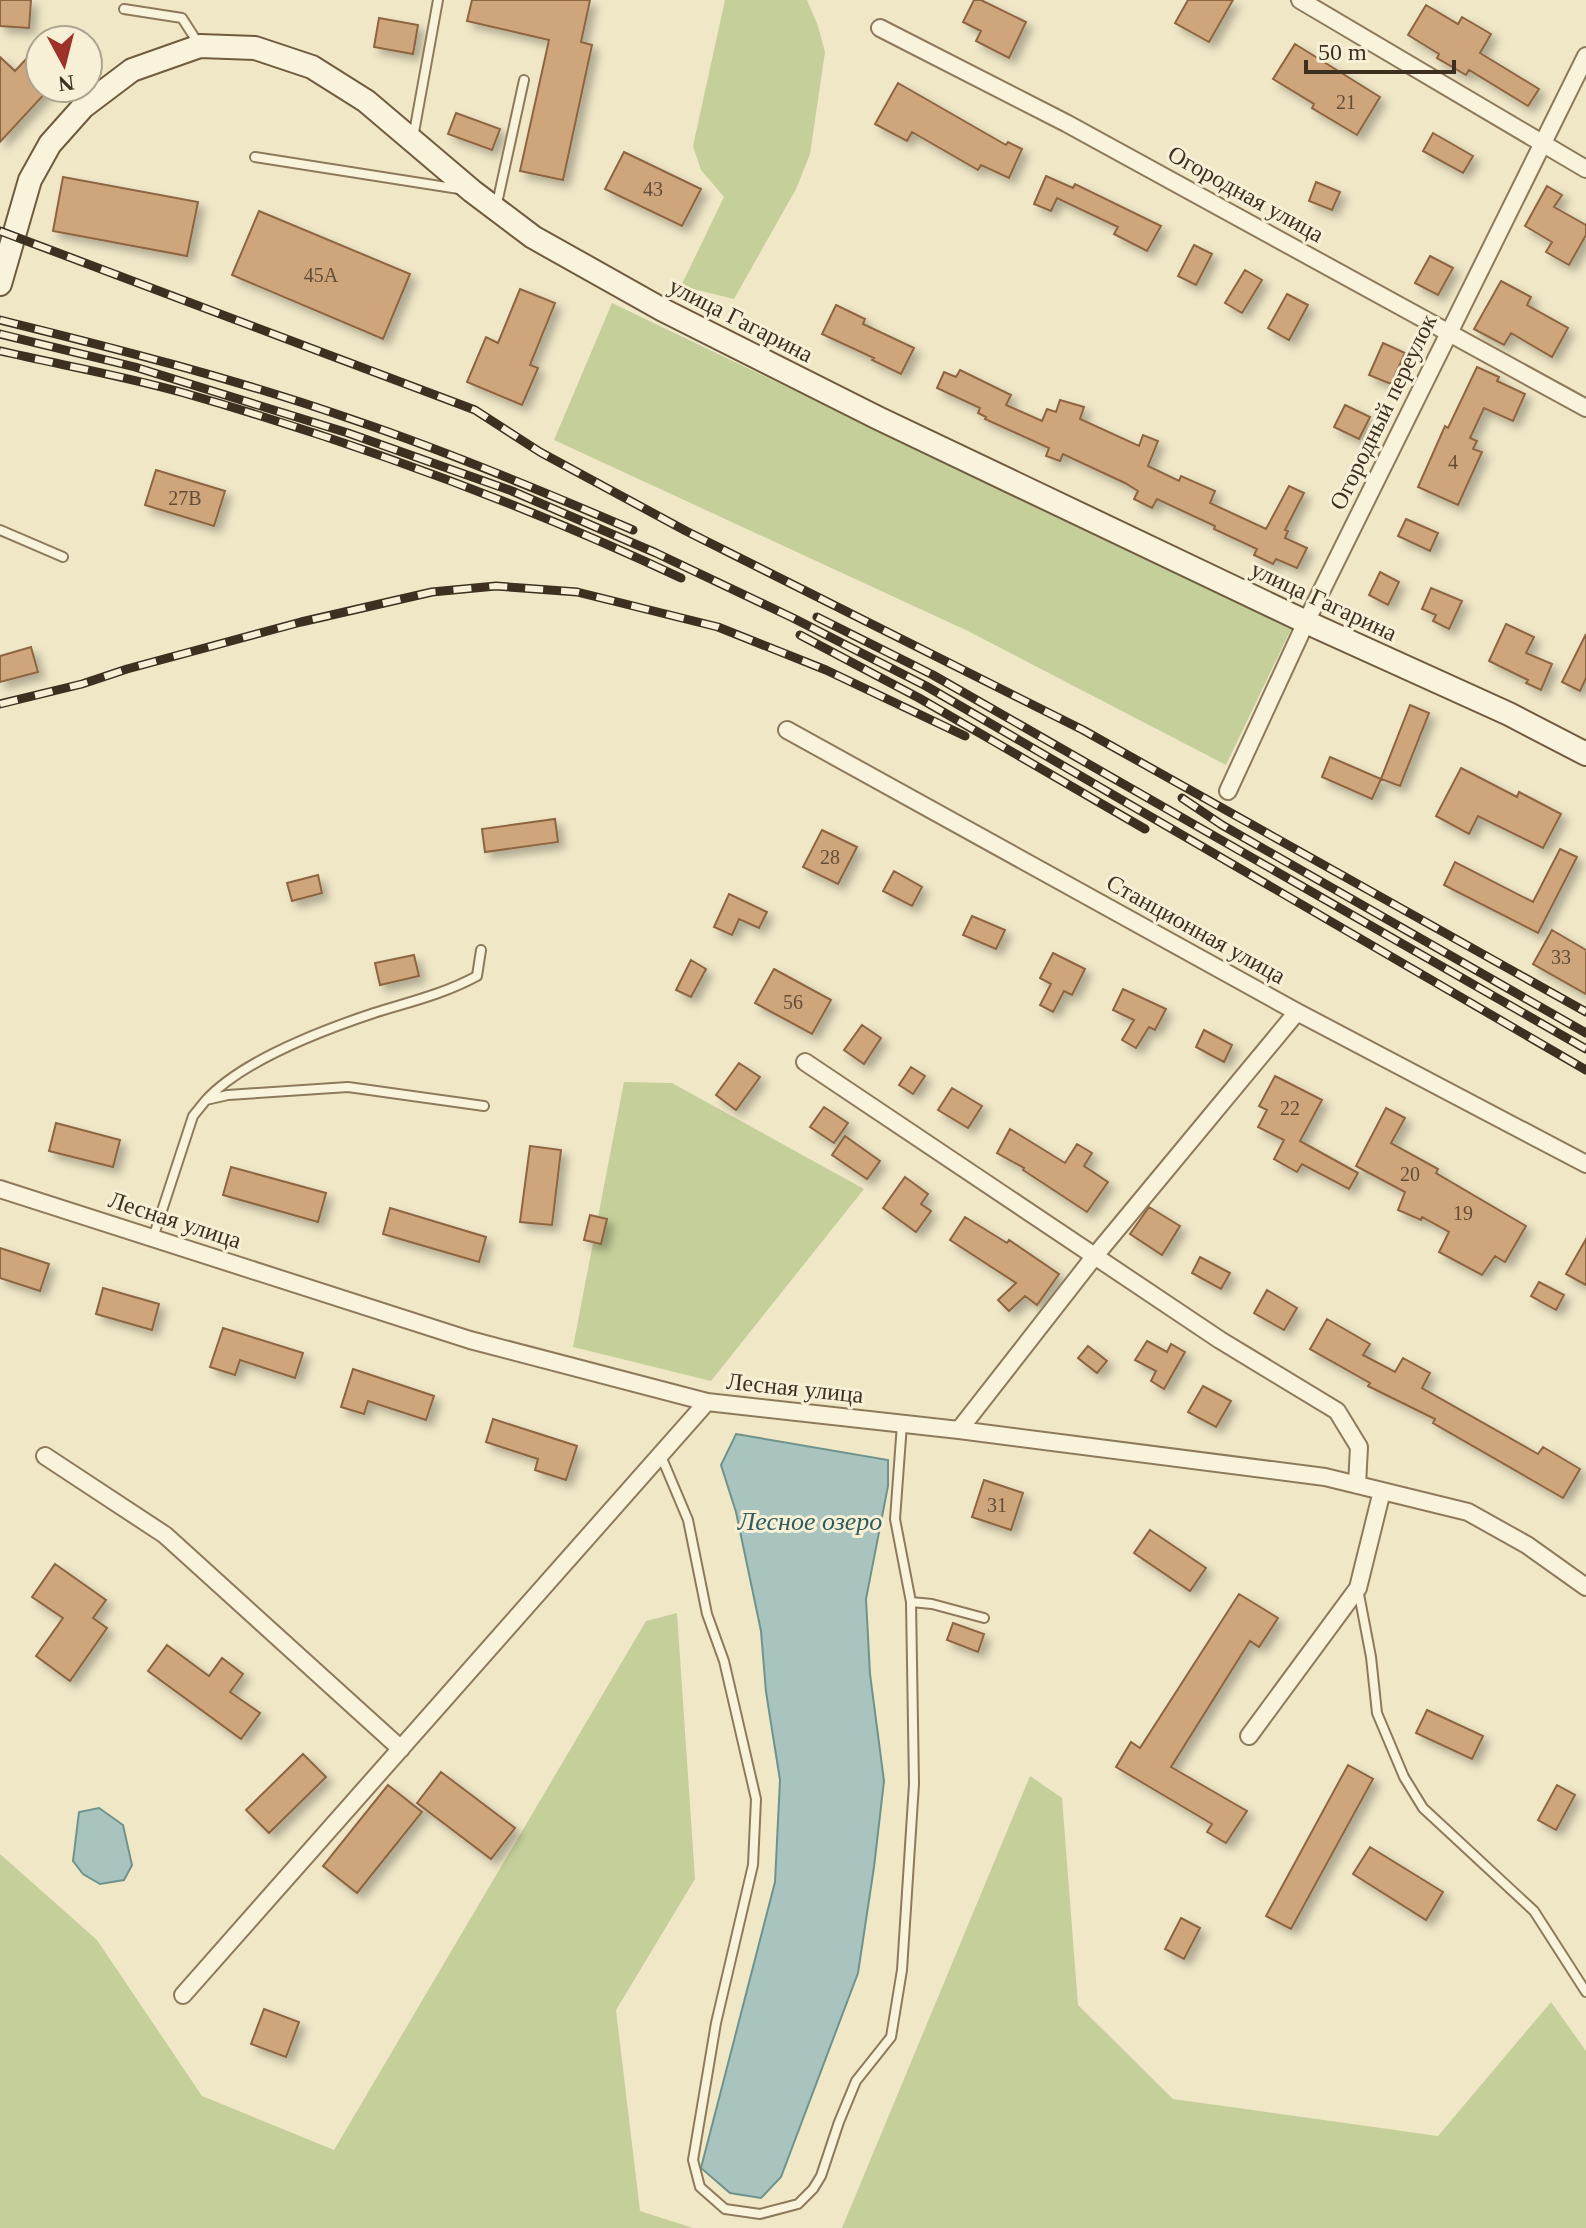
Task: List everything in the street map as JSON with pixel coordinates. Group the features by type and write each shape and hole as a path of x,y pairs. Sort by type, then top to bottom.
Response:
{"street":[{"path":"1300,0 1586,169"},
{"name":"Огородная улица","path":"880,28 1066,123 1586,408"},
{"name":"улица Гагарина","path":"0,284 30,180 50,144 83,107 132,70 200,46 255,48 312,67 366,101 472,191 533,237 663,310 878,418 1306,622 1509,714 1586,754"},
{"name":"Огородный переулок","path":"1228,791 1306,622 1586,56"},
{"name":"Станционная улица","path":"787,730 1297,1012 1586,1164"},
{"path":"959,1430 1094,1257 1297,1012"},
{"path":"805,1062 1220,1340 1337,1411 1359,1447 1357,1485"},
{"name":"Лесная улица","path":"0,1189 470,1340 707,1402 959,1430 1325,1477 1468,1512 1527,1545 1586,1587"},
{"path":"183,1995 707,1402"},
{"path":"45,1456 165,1535 401,1749"},
{"path":"1249,1736 1358,1588 1382,1491"}],"lane":[{"path":"413,139 438,0"},
{"path":"124,9 182,18 200,46"},
{"path":"496,209 524,80"},
{"path":"255,157 472,191"},
{"path":"0,530 63,557"},
{"path":"153,1238 193,1116 221,1084 279,1051 370,1015 455,988 477,976 481,950"},
{"path":"206,1100 228,1095 348,1087 484,1106"},
{"path":"660,1455 688,1520 707,1614 724,1661 756,1799 753,1865 716,2023 693,2160 700,2187 725,2209 760,2214 798,2204 813,2189 821,2176 856,2081 891,2037 902,1970 914,1784 911,1602 895,1519 902,1424"},
{"path":"1358,1588 1371,1657 1377,1713 1404,1777 1423,1808 1534,1911 1586,1992"},
{"path":"911,1602 932,1604 984,1618"}],"green space":[{"path":"725,0 807,0 825,52 810,154 796,189 734,299 681,286 724,197 701,170 693,146"},
{"path":"612,303 1291,629 1226,765 968,631 554,440"},
{"path":"624,1082 672,1083 864,1189 711,1381 573,1347"},
{"path":"677,1613 695,1879 616,2010 640,2211 693,2228 0,2228 0,1854 97,1940 202,2096 334,2150 646,1621"},
{"path":"1030,1776 1062,1798 1078,2005 1173,2099 1438,2136 1551,2002 1586,2051 1586,2228 842,2228"}],"water":[{"name":"Лесное озеро","path":"736,1434 888,1460 888,1486 866,1599 870,1674 884,1781 858,1973 781,2177 761,2198 730,2193 701,2168 775,1882 780,1780 766,1692 761,1631 736,1512 721,1465"},
{"path":"99,1808 123,1825 132,1865 124,1880 100,1884 83,1874 73,1861 79,1812"}],"building":[{"path":"0,0 31,0 29,24 24,24 24,28 0,26"},
{"path":"472,0 590,0 581,42 592,45 563,180 520,171 549,40 467,21"},
{"path":"974,0 981,0 1026,22 1009,58 976,41 981,31 963,22"},
{"path":"1188,0 1233,0 1209,42 1175,23"},
{"path":"1426,5 1458,24 1462,17 1491,34 1480,53 1539,89 1528,106 1469,70 1466,75 1437,58 1439,54 1408,35"},
{"path":"379,18 418,25 413,54 374,47"},
{"path":"1295,44 1380,97 1357,135 1312,108 1314,104 1273,79"},
{"path":"0,57 15,71 24,61 24,104 35,104 0,142"},
{"path":"898,83 1006,145 1008,142 1022,149 1009,178 981,165 978,170 912,132 907,141 875,124"},
{"path":"456,113 500,129 492,150 448,134"},
{"path":"1433,133 1473,156 1463,173 1423,151"},
{"path":"624,152 701,189 682,226 605,189"},
{"path":"1046,176 1073,188 1075,184 1161,226 1147,251 1114,234 1118,227 1057,198 1051,211 1034,204"},
{"path":"63,177 198,202 187,256 53,231"},
{"path":"1316,182 1340,192 1332,210 1309,201"},
{"path":"1547,186 1562,195 1554,207 1586,225 1586,235 1569,265 1546,252 1552,242 1525,226"},
{"path":"259,211 410,274 383,339 232,275"},
{"path":"1194,245 1212,254 1196,285 1178,276"},
{"path":"1430,256 1453,268 1438,295 1415,283"},
{"path":"1245,270 1262,280 1242,313 1225,303"},
{"path":"1501,281 1531,297 1527,305 1568,328 1552,357 1511,333 1504,345 1474,329"},
{"path":"520,289 555,303 530,365 538,368 522,405 467,382 486,337 498,343"},
{"path":"1287,294 1308,305 1289,340 1268,328"},
{"path":"836,305 865,319 863,324 914,348 901,374 822,334"},
{"path":"1383,343 1405,353 1391,384 1369,375"},
{"path":"1477,367 1525,394 1513,421 1484,408 1470,438 1477,441 1473,449 1482,452 1458,505 1418,487 1445,426 1448,428"},
{"path":"960,370 1011,395 1006,405 1042,421 1047,409 1056,412 1060,400 1084,407 1080,419 1139,446 1143,435 1158,441 1148,466 1179,481 1181,476 1215,491 1210,503 1266,529 1289,486 1304,493 1285,530 1288,531 1285,538 1307,548 1297,568 1276,559 1273,564 1254,555 1257,549 1157,499 1152,508 1134,499 1138,491 1125,483 1063,454 1060,461 1046,456 1049,448 985,419 978,413 980,408 937,388 944,372 956,377"},
{"path":"1345,405 1370,417 1359,439 1334,427"},
{"path":"156,470 225,491 214,526 145,505"},
{"path":"1406,519 1438,533 1430,551 1398,536"},
{"path":"1380,572 1399,582 1388,605 1369,595"},
{"path":"1431,588 1462,601 1449,629 1433,621 1436,615 1422,609"},
{"path":"1506,624 1534,637 1526,653 1552,664 1541,690 1526,683 1528,680 1489,661"},
{"path":"1586,634 1586,678 1580,691 1562,682"},
{"path":"31,647 38,672 0,682 0,656"},
{"path":"1410,705 1429,713 1400,786 1381,779"},
{"path":"1330,757 1381,779 1372,799 1322,777"},
{"path":"1461,768 1517,797 1519,792 1561,814 1543,848 1478,816 1469,834 1436,816"},
{"path":"555,819 558,842 485,852 482,829"},
{"path":"822,830 857,847 838,884 803,867"},
{"path":"1560,849 1577,857 1538,933 1444,885 1455,862 1533,902"},
{"path":"894,871 922,887 912,906 883,891"},
{"path":"318,875 322,893 292,901 287,883"},
{"path":"729,894 767,912 759,928 739,919 732,935 714,927"},
{"path":"972,916 1005,930 996,949 963,935"},
{"path":"1552,930 1586,950 1586,994 1533,964"},
{"path":"1053,953 1085,969 1072,995 1064,991 1053,1012 1040,1005 1051,984 1040,978"},
{"path":"414,955 419,976 380,985 375,963"},
{"path":"691,960 706,969 691,997 676,990"},
{"path":"774,969 831,1000 812,1034 755,1003"},
{"path":"1123,989 1166,1009 1155,1030 1149,1027 1136,1048 1122,1040 1134,1020 1113,1010"},
{"path":"862,1025 881,1038 864,1064 844,1050"},
{"path":"1204,1030 1232,1045 1224,1062 1196,1047"},
{"path":"739,1063 760,1077 736,1110 716,1095"},
{"path":"911,1067 925,1076 913,1094 899,1085"},
{"path":"1275,1076 1322,1100 1300,1141 1358,1173 1349,1189 1302,1164 1297,1172 1274,1159 1284,1140 1258,1127 1267,1110 1259,1106"},
{"path":"952,1088 982,1106 968,1128 938,1110"},
{"path":"824,1107 848,1123 834,1143 810,1127"},
{"path":"1386,1108 1405,1118 1391,1143 1438,1169 1436,1173 1526,1226 1505,1262 1495,1256 1482,1275 1439,1252 1449,1232 1422,1217 1421,1220 1398,1210 1405,1192 1356,1166"},
{"path":"56,1123 120,1140 113,1167 49,1151"},
{"path":"1010,1129 1065,1163 1077,1144 1092,1153 1084,1166 1108,1182 1087,1212 997,1153"},
{"path":"845,1136 880,1161 867,1179 832,1155"},
{"path":"530,1146 561,1150 552,1225 520,1222"},
{"path":"231,1167 326,1193 318,1222 223,1195"},
{"path":"905,1177 928,1194 921,1204 931,1211 916,1232 883,1208"},
{"path":"1149,1207 1180,1226 1162,1255 1130,1234"},
{"path":"390,1208 486,1237 479,1262 383,1234"},
{"path":"590,1215 607,1219 601,1244 584,1240"},
{"path":"965,1217 1007,1243 1009,1240 1059,1274 1037,1305 1025,1296 1009,1311 998,1300 1016,1283 950,1240"},
{"path":"1586,1239 1586,1285 1566,1274"},
{"path":"0,1248 49,1264 40,1291 0,1278"},
{"path":"1200,1257 1230,1273 1221,1289 1192,1273"},
{"path":"1539,1282 1564,1295 1556,1310 1531,1296"},
{"path":"103,1288 159,1304 152,1330 96,1314"},
{"path":"1267,1290 1297,1308 1284,1330 1254,1313"},
{"path":"1327,1319 1370,1344 1363,1355 1395,1372 1403,1358 1430,1373 1422,1388 1538,1454 1543,1447 1580,1469 1563,1498 1433,1423 1435,1419 1368,1386 1370,1383 1310,1349"},
{"path":"223,1328 303,1353 295,1378 240,1360 235,1375 210,1367"},
{"path":"1147,1341 1167,1352 1171,1344 1185,1352 1164,1389 1151,1381 1156,1371 1135,1360"},
{"path":"1088,1346 1107,1361 1097,1373 1078,1358"},
{"path":"353,1369 434,1396 426,1420 368,1401 364,1414 341,1407"},
{"path":"1203,1386 1231,1401 1216,1427 1188,1412"},
{"path":"493,1419 577,1446 566,1480 535,1470 538,1459 486,1442"},
{"path":"984,1480 1023,1493 1011,1530 972,1517"},
{"path":"1150,1530 1206,1568 1190,1591 1134,1553"},
{"path":"55,1564 106,1600 93,1618 107,1628 70,1681 36,1656 63,1618 32,1597"},
{"path":"1239,1594 1278,1618 1259,1647 1250,1641 1171,1767 1247,1811 1226,1843 1207,1832 1212,1824 1116,1767 1131,1742 1140,1748"},
{"path":"953,1623 984,1634 978,1652 947,1640"},
{"path":"167,1645 209,1676 222,1658 243,1674 230,1692 260,1713 241,1739 148,1671"},
{"path":"1427,1710 1483,1736 1472,1759 1416,1733"},
{"path":"303,1754 326,1777 269,1833 246,1810"},
{"path":"1348,1765 1373,1779 1291,1929 1266,1916"},
{"path":"441,1772 515,1828 491,1859 417,1803"},
{"path":"388,1785 422,1812 357,1893 323,1866"},
{"path":"1557,1785 1575,1795 1556,1830 1538,1820"},
{"path":"1370,1847 1443,1892 1426,1920 1353,1874"},
{"path":"1181,1918 1200,1928 1184,1959 1165,1949"},
{"path":"264,2009 299,2022 286,2057 251,2044"}],"railway":[{"path":"0,231 475,410 540,452 686,531 1083,730 1586,1012"},
{"path":"0,320 177,365 308,404 457,458 633,530"},
{"path":"0,334 135,367 348,433 512,491 656,553 926,686 1586,1070"},
{"path":"0,351 161,387 310,432 499,500 681,578"},
{"path":"0,704 301,622 432,592 496,586 577,592 718,627 826,670 965,736"},
{"path":"817,617 933,675 1586,1049"},
{"path":"800,635 919,698 1145,829"},
{"path":"1182,798 1222,825 1586,1033"}]}
